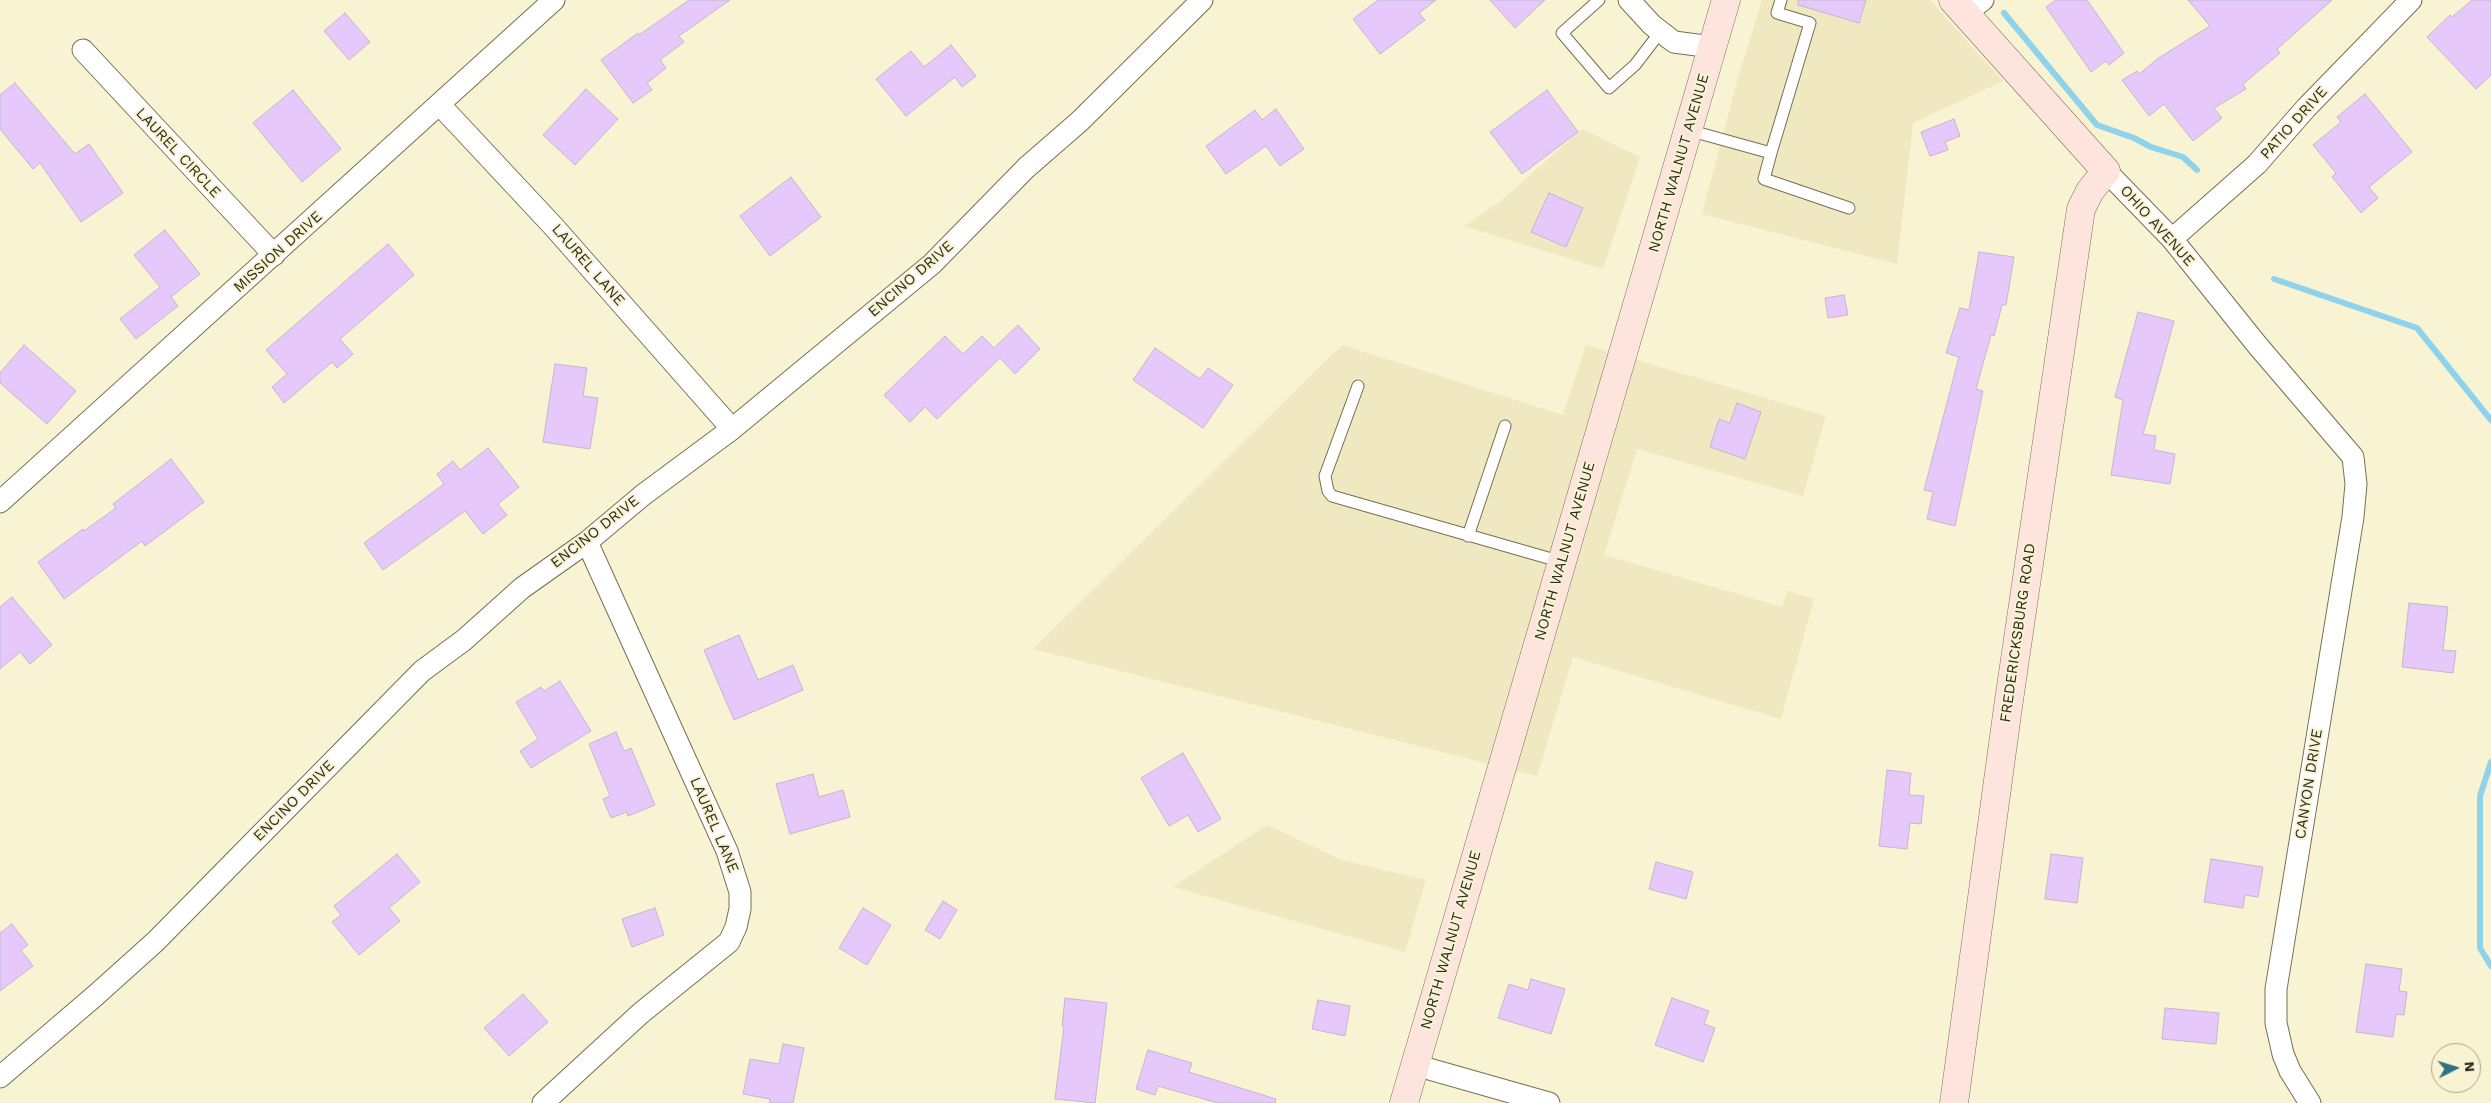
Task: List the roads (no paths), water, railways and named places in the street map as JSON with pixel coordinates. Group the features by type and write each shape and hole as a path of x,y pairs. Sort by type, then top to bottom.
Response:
{"main road":[{"name":"NORTH WALNUT AVENUE","path":"1404,1103 1726,0"},
{"name":"OHIO AVENUE","path":"1967,5 2106,171"},
{"name":"FREDERICKSBURG ROAD","path":"1954,1103 2006,716 2081,209 2090,190 2106,171"}],"street":[{"name":"MISSION DRIVE","path":"2,497 274,255 554,0"},
{"name":"ENCINO DRIVE","path":"0,1077 156,941 422,672 464,640 522,588 587,542 644,494 732,429 932,264 1026,168 1080,121 1202,0"},
{"path":"1629,0 1661,32 1674,42 1712,47"},
{"name":"PATIO DRIVE","path":"2172,239 2257,164 2306,108 2411,0"},
{"name":"LAUREL CIRCLE","path":"83,50 274,255"},
{"name":"LAUREL LANE","path":"440,105 554,227 732,429"},
{"name":"OHIO AVENUE","path":"2106,171 2172,239 2258,346 2353,457"},
{"name":"CANYON DRIVE","path":"2310,1103 2290,1070 2283,1054 2276,1023 2276,989 2354,517 2356,484 2353,457"},
{"name":"LAUREL LANE","path":"543,1103 641,1013 730,942 740,909 740,892 726,851 587,542"},
{"path":"1415,1065 1549,1103"}],"lane":[{"path":"1599,0 1562,33 1609,88 1635,64 1661,32"},
{"path":"1781,0 1777,13 1810,24 1764,179 1849,208"},
{"path":"1688,130 1772,153"},
{"path":"1358,386 1325,476 1328,491 1332,496 1562,562"},
{"path":"1468,536 1505,426"}],"waterway":[{"path":"2004,13 2097,125 2134,138 2151,147 2183,157 2197,170"},
{"path":"2274,279 2417,328 2491,420"},
{"path":"2491,762 2480,796 2480,948 2491,966"}]}
